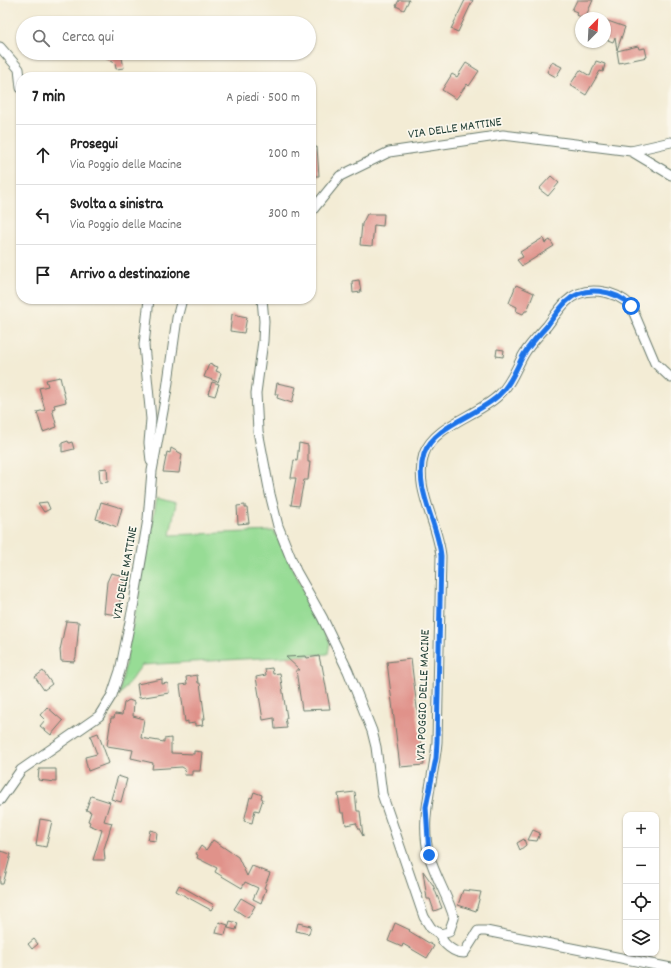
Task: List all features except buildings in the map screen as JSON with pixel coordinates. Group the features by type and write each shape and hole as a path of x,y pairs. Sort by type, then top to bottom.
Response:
{"street":[{"path":"0,47 19,69 19,72"},
{"name":"VIA DELLE MATTINE","path":"316,206 340,176 389,152 503,134 631,151 671,142"},
{"path":"631,151 671,175"},
{"name":"VIA POGGIO DELLE MACINE","path":"440,934 449,932 454,918 429,855 427,839 426,807 436,758 437,742 441,556 439,537 424,497 422,470 425,452 431,442 443,431 490,404 500,395 512,379 530,346 566,302 583,292 602,291 626,302 636,316 655,363 671,378"},
{"path":"148,304 144,345 151,419 149,443 152,471"},
{"name":"VIA DELLE MATTINE","path":"0,800 21,770 99,716 109,703 120,671 134,602 148,518 152,471 167,388 176,318 180,304"},
{"path":"262,304 264,321 263,341 256,393 258,431 270,494 278,526 296,571 322,617 348,671 372,731 376,747 382,794 424,917 431,928 440,934 441,939 458,953 464,953 469,948 472,939 478,931 486,931 671,968"}],"green space":[{"path":"157,498 176,503 170,535 274,531 330,642 328,654 142,665 119,696"}],"route":[{"path":"429,855 426,807 436,758 437,742 441,556 439,537 424,497 422,461 425,452 436,436 490,404 500,395 512,379 530,346 566,302 583,292 602,291 619,297 631,306"}]}
